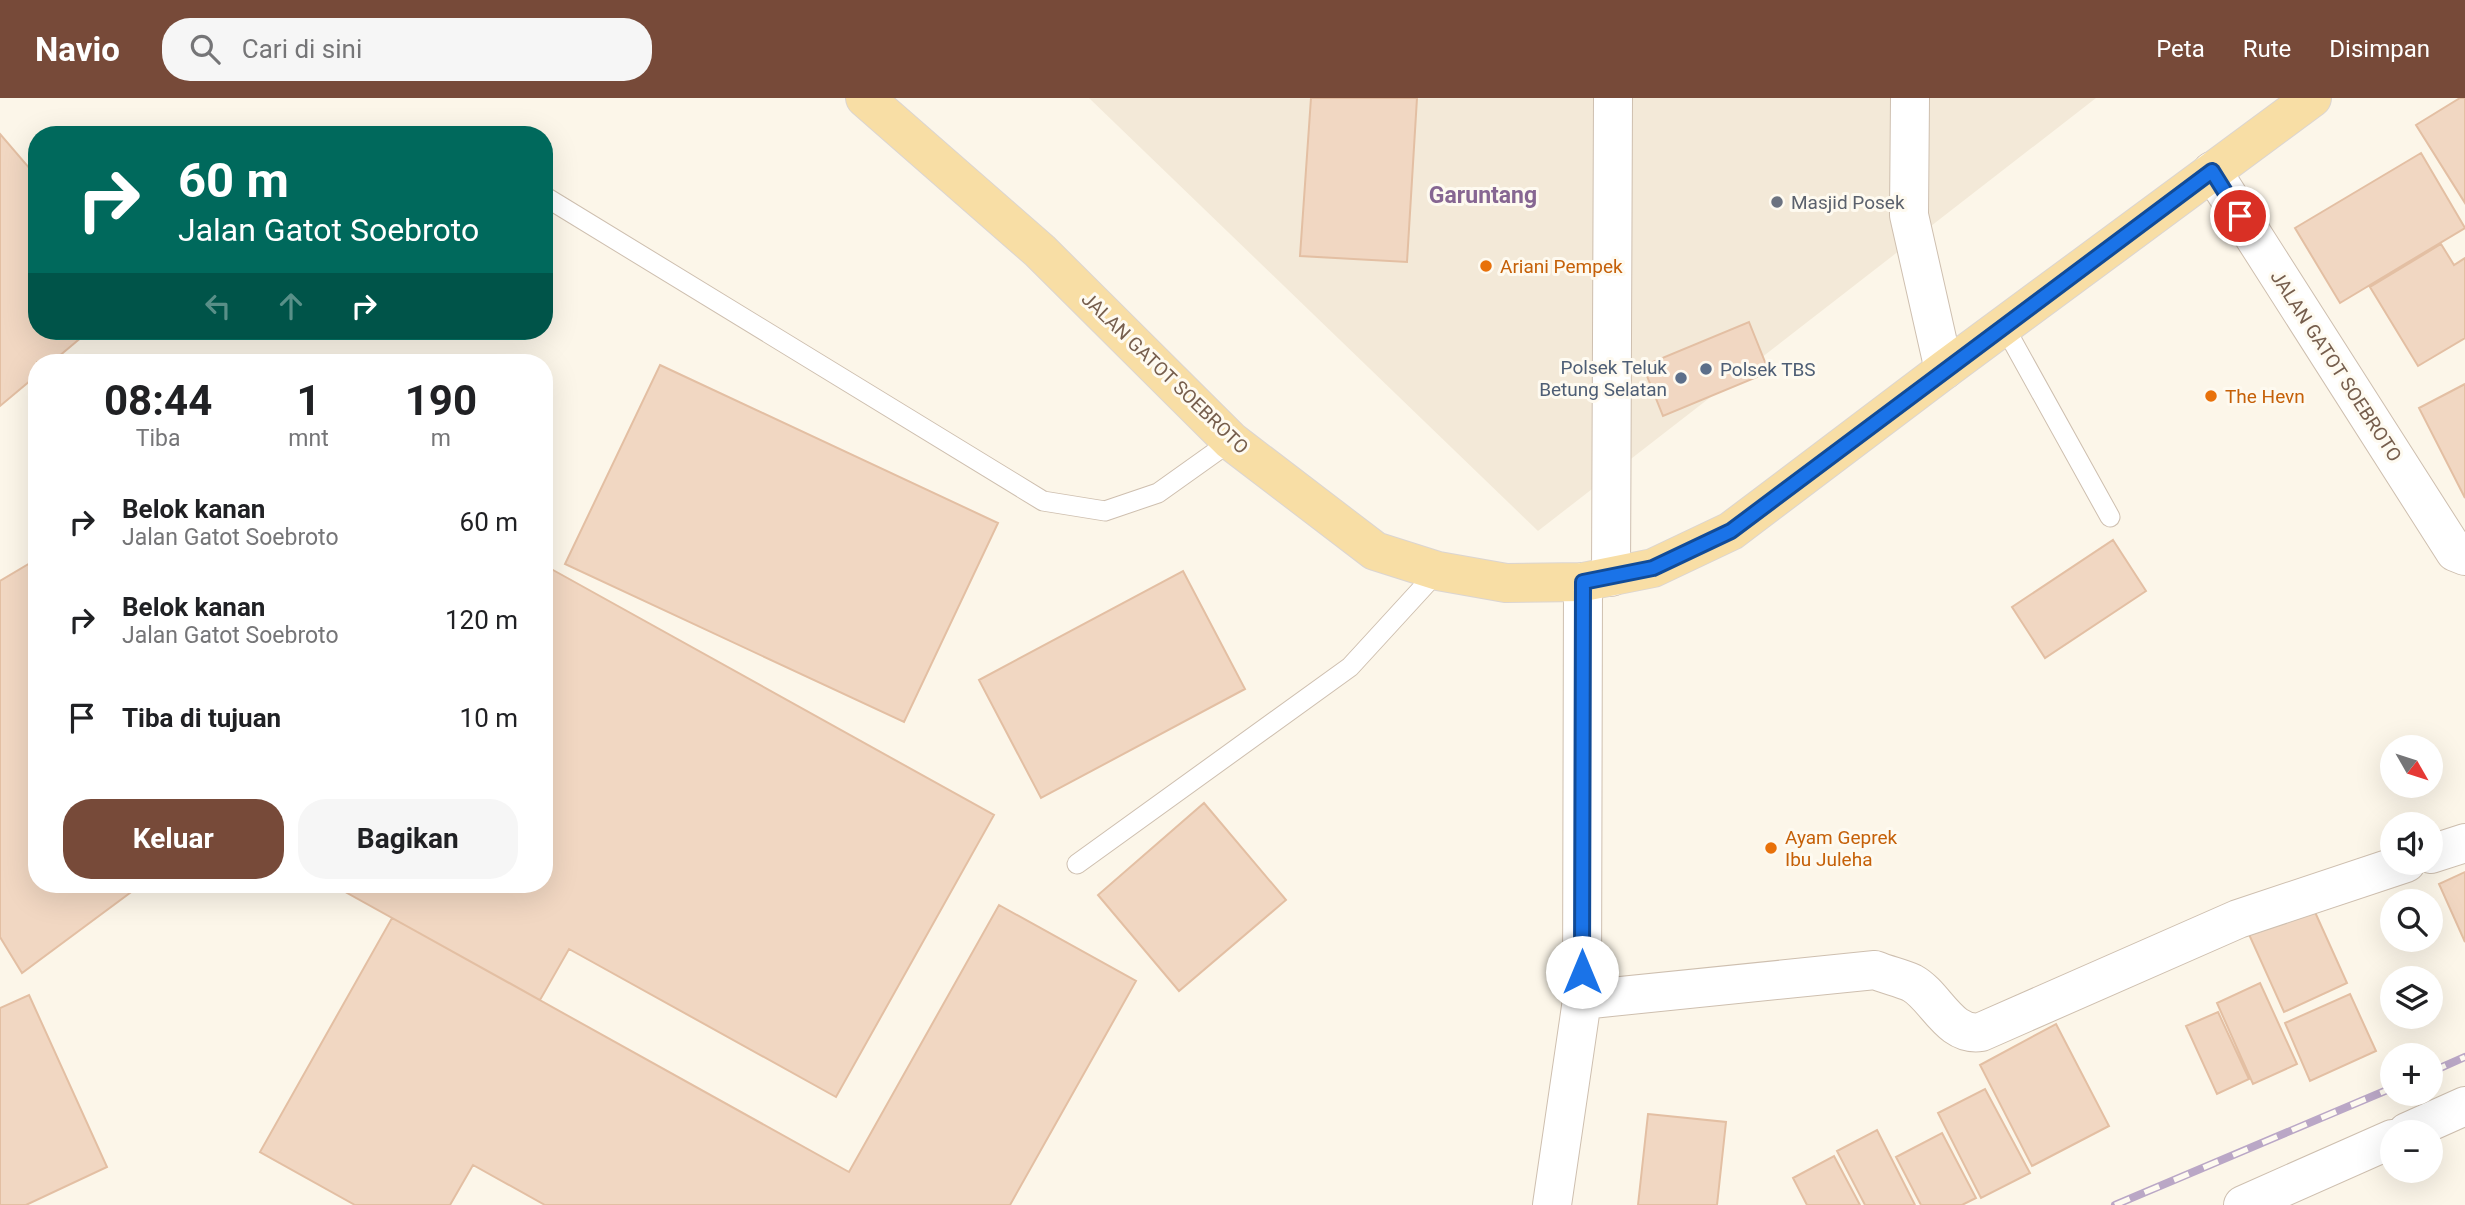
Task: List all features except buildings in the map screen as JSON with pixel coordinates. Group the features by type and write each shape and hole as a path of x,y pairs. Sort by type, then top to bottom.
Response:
{"main road":[{"name":"JALAN GATOT SOEBROTO","path":"865,98 1040,251 1231,441 1375,551 1438,571 1506,583 1597,579 1653,568 1731,531 2312,98"}],"street":[{"path":"1552,1205 1582,1000 1613,98"},
{"path":"1910,98 1909,215 1944,370"},
{"name":"JALAN GATOT SOEBROTO","path":"2212,171 2455,552 2465,556"},
{"path":"2443,851 2465,843"},
{"path":"1582,1000 1875,970 1914,984 1956,1026 1970,1034 1981,1032 2238,919 2380,872"},
{"path":"2435,1120 2465,1107"},
{"path":"2243,1205 2380,1144"}],"lane":[{"path":"553,202 1043,501 1105,511 1158,493 1231,441"},
{"path":"2004,326 2110,517"},
{"path":"1077,863 1350,667 1438,571"}],"shaded area":[{"path":"1089,98 2096,98 1538,531"}],"railway":[{"path":"2443,1067 2465,1057"},
{"path":"2115,1205 2380,1093"}],"place":[{"name":"Masjid Posek","path":"1777,202"},
{"name":"Ariani Pempek","path":"1486,266"},
{"name":"Polsek TBS","path":"1706,369"},
{"name":"Polsek Teluk Betung Selatan","path":"1681,378"},
{"name":"The Hevn","path":"2211,396"},
{"name":"Ayam Geprek Ibu Juleha","path":"1771,848"}],"district":[{"name":"Garuntang","path":"1483,195"}],"route":[{"path":"1582,972 1583,582 1653,568 1731,531 2212,171 2240,216"}]}
